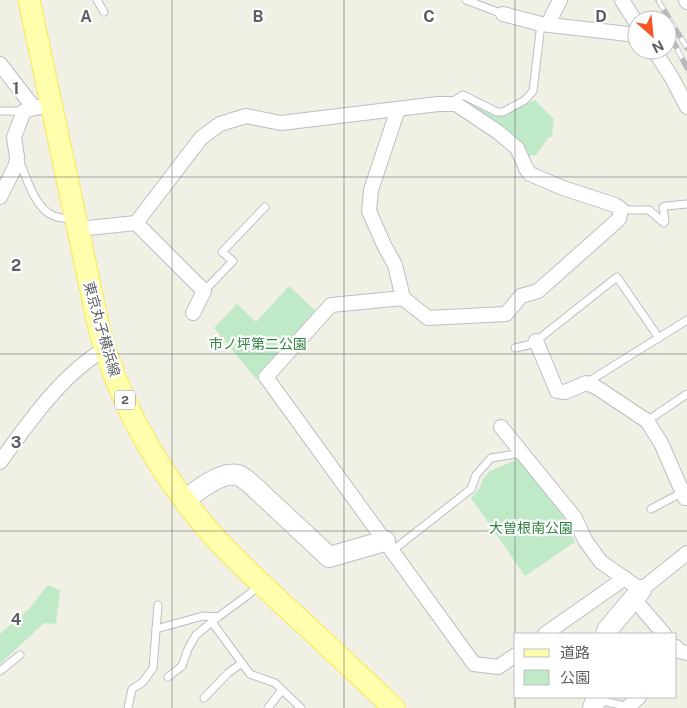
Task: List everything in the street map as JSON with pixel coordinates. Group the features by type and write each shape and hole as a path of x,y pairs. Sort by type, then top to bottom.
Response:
{"main road":[{"name":"東京丸子横浜線","path":"29,0 36,108 76,224 105,349 121,392 142,436 184,500 218,540 260,583 394,708"}],"street":[{"path":"545,24 560,0"},
{"path":"503,14 545,24 627,34"},
{"path":"660,60 687,107"},
{"path":"0,64 36,108 14,137 18,157 0,197"},
{"path":"76,224 136,223 201,138 220,124 246,116 281,123 438,104 456,104 498,132 517,148 530,174 615,206 621,209 619,218 538,291 521,296 506,314 428,318 403,298 395,265 369,211 371,190 398,109"},
{"path":"136,223 204,291 193,313"},
{"path":"403,298 331,305 266,377 474,664 498,667 514,656"},
{"path":"536,340 557,390 565,392 586,384 596,387 647,421 662,443 685,495"},
{"path":"0,462 38,410 85,362 105,349"},
{"path":"502,427 575,518 585,540 601,562 625,578 638,594 663,633"},
{"path":"184,500 216,479 237,475 251,484 329,557 388,546"},
{"path":"606,633 638,594 687,553"},
{"path":"546,633 625,578"},
{"path":"629,708 638,698"}],"lane":[{"path":"97,0 104,12"},
{"path":"466,0 503,14"},
{"path":"448,104 463,95 497,112 503,112 525,100 533,91 545,24"},
{"path":"0,111 36,108"},
{"path":"18,157 36,199 44,209 53,216 76,224"},
{"path":"621,209 649,210 664,223 663,207 687,204"},
{"path":"204,291 233,261 222,252 265,207"},
{"path":"515,348 528,345 536,340 617,277 659,338"},
{"path":"586,384 687,320"},
{"path":"647,421 687,394"},
{"path":"388,546 471,489 476,475 491,458 524,453"},
{"path":"651,509 685,495"},
{"path":"168,677 182,666 188,649 196,635 248,595 260,583"},
{"path":"128,708 132,689 143,682 153,668 158,605"},
{"path":"156,629 203,616 218,617"},
{"path":"212,622 250,674 275,683 301,708"},
{"path":"0,671 20,655"},
{"path":"204,698 228,673 242,663"},
{"path":"268,708 275,704 282,690"},
{"path":"595,701 629,708"}],"green space":[{"path":"466,98 498,115 506,115 535,100 554,119 552,137 549,137 536,155 524,156 462,104"},
{"name":"市ノ坪第二公園","path":"289,286 317,312 257,380 214,328 237,304 256,322"},
{"name":"大曽根南公園","path":"519,459 568,522 575,542 525,576 471,498 490,471"},
{"path":"48,585 60,590 56,624 44,623 0,664 0,634 30,608"}],"railway":[{"path":"658,0 687,48"},
{"path":"677,48 687,68"}]}
